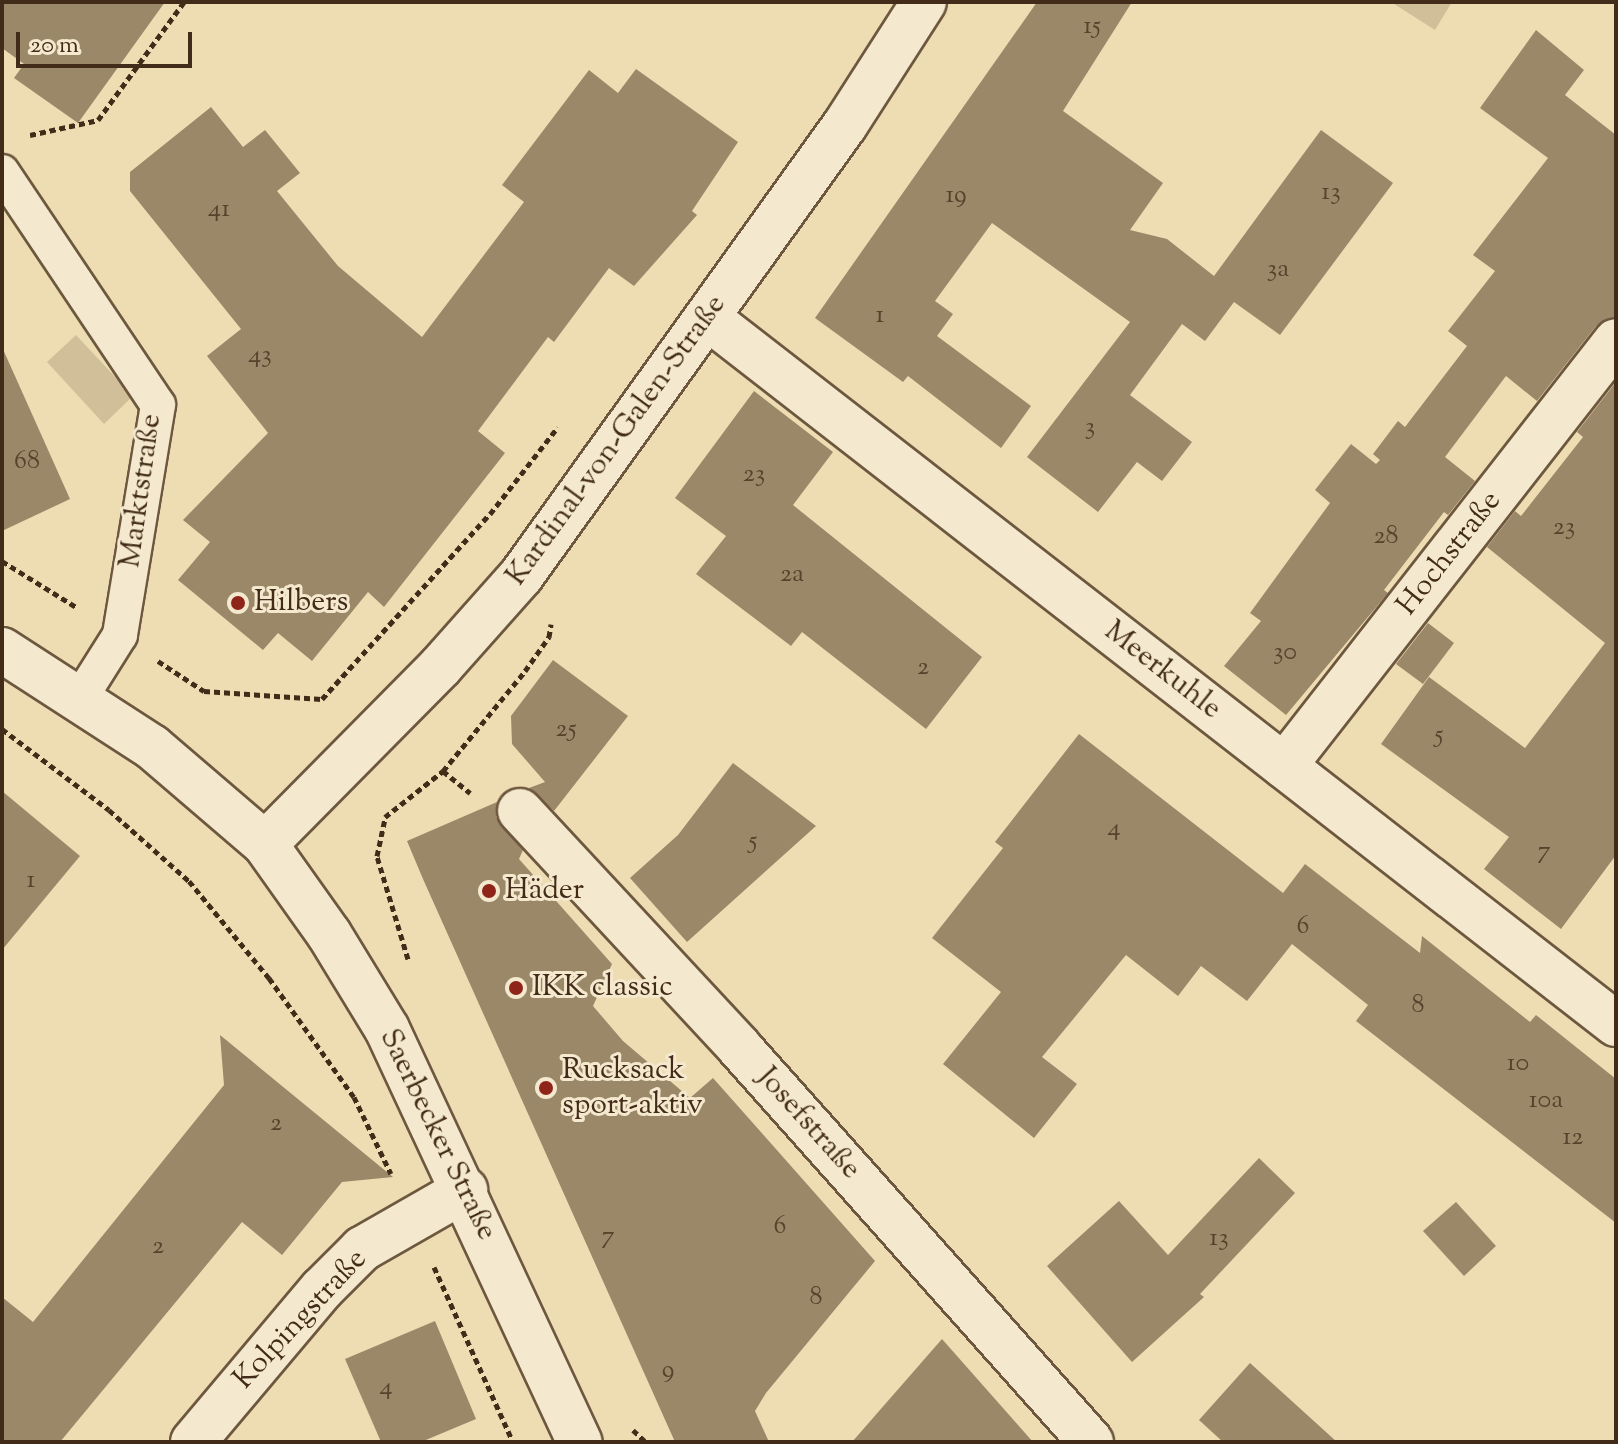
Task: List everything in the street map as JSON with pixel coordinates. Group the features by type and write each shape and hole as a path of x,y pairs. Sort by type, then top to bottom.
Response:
{"street":[{"name":"Kardinal-von-Galen-Straße","path":"265,844 441,666 521,576 845,125 924,2"},
{"name":"Marktstraße","path":"2,172 158,405 120,635 79,700"},
{"name":"Meerkuhle","path":"708,318 1616,1024"},
{"name":"Hochstraße","path":"1284,766 1616,341"},
{"name":"Saerbecker Straße","path":"2,650 152,747 265,844 329,934 387,1029 465,1190 580,1442"},
{"name":"Josefstraße","path":"520,811 739,1047 1091,1442"},
{"name":"Kolpingstraße","path":"193,1442 322,1289 362,1249 411,1218 465,1190"}],"path":[{"path":"16,138 98,120 184,2"},
{"path":"279,698 322,699 490,514 567,415"},
{"path":"2,729 109,810 189,881 269,978 354,1097 513,1442"}],"shaded area":[{"path":"1391,2 1452,2 1435,30"},
{"path":"76,335 133,396 104,424 47,362"}],"building":[{"path":"2,2 165,2 78,123 14,78 24,64 2,48"},
{"path":"1037,2 1132,2 1063,111 1163,183 1130,230 1167,239 1214,276 1321,130 1393,183 1280,335 1234,302 1205,341 1182,324 1130,395 1192,442 1162,481 1137,462 1098,512 1027,457 1130,322 992,223 935,301 953,314 937,336 1031,406 1001,448 908,376 903,382 815,318"},
{"path":"1536,30 1584,70 1565,95 1616,135 1616,317 1596,326 1537,401 1506,376 1445,457 1475,481 1448,515 1444,512 1384,590 1388,593 1286,715 1224,666 1261,621 1250,613 1330,503 1315,490 1351,444 1376,464 1380,460 1373,454 1398,421 1405,427 1467,346 1448,331 1495,271 1473,255 1548,158 1480,108"},
{"path":"636,69 738,142 692,211 697,215 634,286 609,268 554,342 548,337 478,431 505,453 384,607 368,592 312,661 278,633 263,650 178,580 210,542 183,520 268,433 207,356 241,329 130,191 130,172 211,107 243,147 265,130 300,173 277,191 338,266 422,337 524,202 502,185 589,70 618,93"},
{"path":"2,347 70,499 2,531"},
{"path":"1616,382 1616,855 1561,929 1484,869 1509,837 1381,744 1429,677 1525,748 1605,643 1487,547 1515,511 1521,516 1583,437 1577,432"},
{"path":"754,391 833,452 793,505 982,657 926,729 802,632 791,646 696,574 726,536 675,498"},
{"path":"1428,623 1454,643 1423,684 1396,664"},
{"path":"553,660 628,716 554,811 529,788 545,782 512,744 511,716"},
{"path":"1079,734 1283,893 1305,864 1420,953 1422,936 1530,1022 1536,1015 1616,1079 1616,1223 1356,1021 1368,1005 1292,944 1247,1001 1201,966 1178,996 1126,955 1042,1057 1077,1084 1034,1138 943,1064 1001,992 932,938 1003,848 995,842"},
{"path":"733,763 816,826 687,942 630,878 678,835"},
{"path":"2,791 80,856 2,950"},
{"path":"497,802 496,817 523,850 519,859 612,964 593,1006 623,1041 690,1098 713,1078 875,1261 766,1393 755,1411 769,1442 675,1442 423,879 407,841"},
{"path":"220,1035 393,1177 342,1182 282,1255 242,1222 60,1442 2,1442 2,1297 33,1322 224,1085"},
{"path":"1259,1158 1295,1193 1200,1294 1204,1297 1132,1362 1047,1266 1119,1201 1168,1255"},
{"path":"1456,1202 1496,1246 1464,1276 1423,1231"},
{"path":"435,1321 476,1419 421,1442 381,1442 345,1359"},
{"path":"942,1339 1033,1442 852,1442"},
{"path":"1250,1363 1337,1442 1223,1442 1199,1420"}],"place":[{"name":"Hilbers","path":"238,603"},
{"name":"Häder","path":"489,891"},
{"name":"IKK classic","path":"516,988"},
{"name":"Rucksack sport-aktiv","path":"546,1088"}]}
